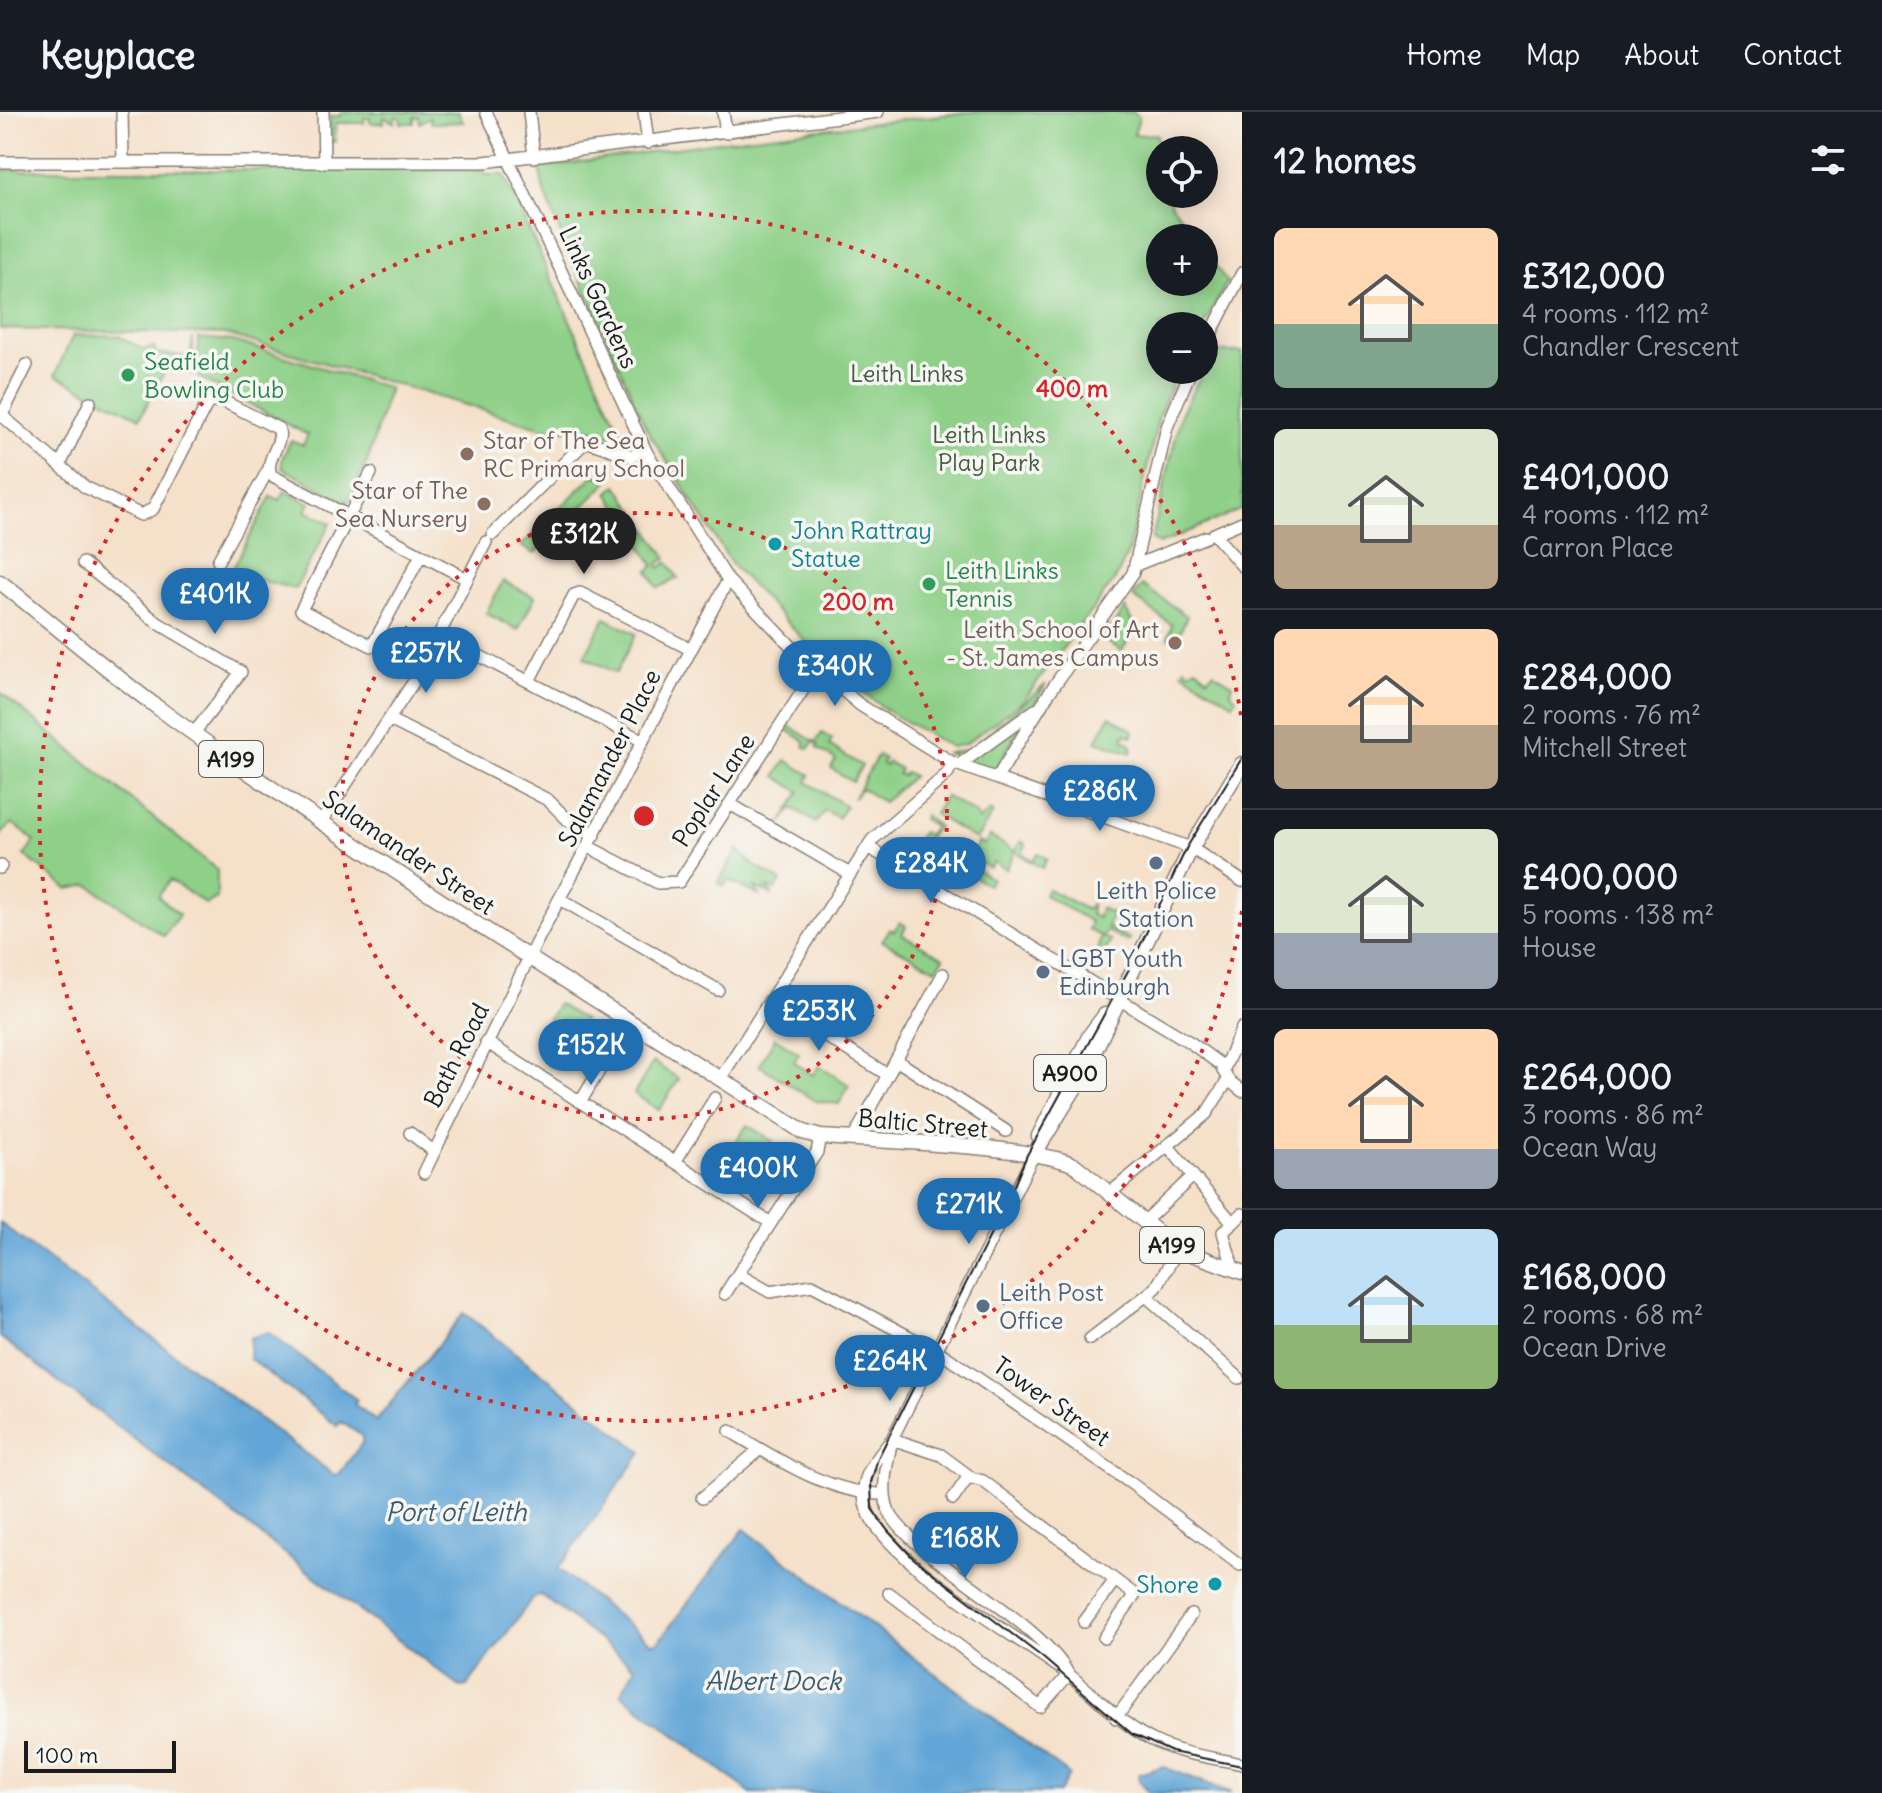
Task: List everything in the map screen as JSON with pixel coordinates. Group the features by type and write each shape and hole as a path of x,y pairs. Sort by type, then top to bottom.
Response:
{"main road":[{"name":"Salamander Street","path":"0,582 194,733 322,821 720,1079 815,1136"},
{"name":"A900","path":"1033,1156 1045,1119 1082,1050 1119,996 1191,848 1242,764"},
{"name":"Baltic Street","path":"815,1136 1033,1156"},
{"name":"A199","path":"1033,1156 1071,1163 1178,1249 1238,1270"}],"street":[{"path":"122,112 123,162"},
{"path":"323,112 324,163"},
{"name":"Links Gardens","path":"486,112 647,453 739,593 816,670 904,735 960,766 1191,848 1242,881"},
{"path":"529,112 534,157"},
{"path":"644,112 648,143"},
{"path":"723,112 726,133"},
{"path":"0,162 511,160 878,112"},
{"path":"1218,320 1242,273"},
{"path":"27,365 1,415 85,487 136,512 149,513 207,404 219,399 279,429 280,439 268,470 218,561"},
{"path":"997,778 1136,565 1167,427 1185,384"},
{"path":"60,465 90,402"},
{"path":"322,821 390,720 490,538 586,441 626,456 647,453"},
{"path":"268,470 271,475 309,496 467,579"},
{"path":"371,473 301,610 372,646 421,555"},
{"path":"1242,522 1214,534 1242,566"},
{"path":"1136,565 1206,537"},
{"path":"83,563 158,623 241,672 194,733"},
{"name":"Salamander Place","path":"530,957 589,847 725,576"},
{"path":"529,681 574,595 580,593 690,649"},
{"path":"439,635 643,741"},
{"name":"Poplar Lane","path":"589,847 666,885 682,879 816,670"},
{"path":"720,1079 868,847 946,775 1008,727 1030,715 1047,698"},
{"path":"390,720 548,800 568,820 595,835"},
{"path":"730,804 850,874"},
{"path":"868,847 1119,996 1216,1061 1242,1091"},
{"path":"560,899 718,990"},
{"name":"Bath Road","path":"424,1173 432,1150 530,957"},
{"path":"853,1139 943,974"},
{"path":"769,1001 888,1075"},
{"path":"1110,1193 1206,1114 1226,1075 1242,1028"},
{"path":"581,1101 620,1036"},
{"path":"486,1042 771,1223"},
{"path":"896,1060 1006,1131"},
{"path":"675,1162 715,1098"},
{"path":"410,1133 432,1150"},
{"path":"725,1294 817,1152 815,1136"},
{"path":"1167,1145 1233,1223"},
{"path":"1033,1156 892,1439 869,1470 863,1494 873,1522 901,1552 1001,1630 1069,1674"},
{"path":"1144,1222 1193,1176"},
{"path":"1238,1270 1223,1232 1242,1214"},
{"path":"1090,1339 1156,1288 1178,1249"},
{"name":"Tower Street","path":"738,1274 770,1292 812,1285 966,1368 1241,1565"},
{"path":"1146,1296 1239,1378"},
{"path":"730,1431 813,1475 863,1494 885,1494"},
{"path":"892,1439 941,1455 969,1476 983,1481 1135,1595 1104,1638"},
{"path":"892,1439 885,1494 892,1518 907,1534 1041,1639 1069,1674 1116,1718 1178,1751 1236,1762 1242,1755"},
{"path":"702,1498 760,1449"},
{"path":"953,1499 969,1476"},
{"path":"1084,1622 1115,1580"},
{"path":"889,1593 1040,1707 1069,1674"},
{"path":"1116,1718 1191,1615"}],"green space":[{"path":"342,112 458,112 463,122 431,123 430,117 420,123 419,117 414,117 414,123 401,123 400,117 395,117 395,123 384,117 384,123 370,123 370,118 364,118 364,123 336,123 335,142 331,142 330,116 341,116"},
{"name":"Leith Links","path":"969,112 1133,112 1139,117 1134,135 1157,134 1146,136 1146,208 1174,208 1186,224 1146,224 1146,296 1218,296 1218,269 1227,282 1211,312 1146,312 1146,384 1172,384 1159,415 1128,553 1116,578 1023,701 965,744 951,747 887,711 828,665 733,566 646,428 543,188 540,168 744,138"},
{"path":"0,170 484,170 485,175 504,175 622,435 579,429 550,430 226,334 0,329"},
{"path":"73,335 119,336 142,349 155,347 155,353 190,357 193,338 192,374 169,363 140,418 55,375"},
{"path":"198,338 233,341 389,388 368,460 347,503 282,468 282,459 291,440 303,445 308,435 198,377"},
{"path":"1218,352 1242,352 1242,509 1159,544 1152,539 1181,414 1196,384 1218,384"},
{"path":"594,475 610,480 534,554 521,546"},
{"path":"617,485 667,558 658,564 660,568 668,562 678,578 658,588 648,571 654,566 608,493"},
{"path":"285,491 310,503 306,511 331,523 295,589 231,572 271,496 280,500"},
{"path":"503,581 535,597 518,630 486,613"},
{"path":"1142,585 1187,616 1177,639 1168,638 1172,625 1133,597"},
{"path":"1125,608 1135,628 1122,651 1103,640"},
{"path":"605,618 636,634 616,673 584,657"},
{"path":"1185,667 1189,672 1196,668 1208,678 1213,672 1232,684 1230,692 1236,698 1233,703 1182,672"},
{"path":"1046,684 994,771 947,753 970,749"},
{"path":"0,692 217,870 217,898 206,904 170,880 158,896 179,915 164,936 89,885 68,889 24,855 35,841 12,823 0,836"},
{"path":"1110,716 1134,731 1133,736 1125,734 1123,739 1132,745 1131,753 1096,741"},
{"path":"786,724 815,742 822,733 832,739 829,745 862,766 852,782 831,768 836,760 817,748 818,744 813,742 809,749 804,746 806,742 784,728"},
{"path":"878,755 884,759 882,764 886,766 888,762 900,769 898,774 902,776 905,772 913,776 883,802 861,788 853,799"},
{"path":"786,760 810,775 807,782 846,806 838,818 825,810 816,823 793,808 781,823 800,792 776,776"},
{"path":"945,796 976,814 979,821 990,811 993,813 976,840 934,814"},
{"path":"925,815 938,827 926,839 992,879 988,885 916,843 922,832 928,835 934,826 923,819"},
{"path":"990,836 1014,851 1021,841 1026,845 1022,853 1033,860 1038,853 1047,859 1042,868 1015,852 1006,869 994,862 989,868 970,856 979,842 984,845"},
{"path":"738,849 752,864 781,881 775,890 766,887 773,895 755,887 760,896 728,880 724,886 718,883"},
{"path":"1048,889 1087,910 1091,904 1091,915 1098,918 1100,908 1113,914 1107,927 1130,939 1128,942 1107,931 1103,937 1111,941 1103,955 1097,951 1101,937 1088,929 1091,922 1044,895"},
{"path":"900,922 906,926 902,934 944,958 936,969 882,941 890,929 894,931"},
{"path":"558,1004 584,1020 566,1049 540,1032"},
{"path":"775,1038 799,1053 794,1062 813,1075 819,1066 849,1085 839,1104 815,1101 759,1065"},
{"path":"653,1062 679,1079 659,1110 634,1094"},
{"path":"747,1125 773,1141 755,1172 728,1155"}],"water":[{"name":"Port of Leith","path":"0,1223 334,1475 339,1474 362,1443 362,1436 341,1422 337,1426 249,1358 250,1338 268,1332 357,1400 354,1404 376,1421 464,1313 642,1452 558,1569 652,1643 658,1642 744,1529 1069,1775 1059,1793 751,1793 621,1694 635,1667 541,1595 533,1598 467,1686 460,1687 0,1337"},
{"path":"1164,1766 1232,1793 1149,1793 1139,1781 1139,1774"}],"tram line":[{"path":"1242,758 1187,847 1129,969 1027,1155 1007,1202 878,1458 871,1482 872,1509 913,1558 1042,1657 1132,1734 1172,1752 1242,1766"}],"place":[{"name":"Seafield Bowling Club","path":"128,375"},
{"name":"Star of The Sea RC Primary School","path":"467,454"},
{"name":"Star of The Sea Nursery","path":"484,504"},
{"name":"John Rattray Statue","path":"775,544"},
{"name":"Leith Links Tennis","path":"929,584"},
{"name":"Leith School of Art - St. James Campus","path":"1175,643"},
{"name":"Leith Police Station","path":"1156,863"},
{"name":"LGBT Youth Edinburgh","path":"1043,972"},
{"name":"Leith Post Office","path":"983,1306"},
{"name":"Shore","path":"1215,1584"}],"park label":[{"name":"Leith Links Play Park","path":"989,448"}],"water label":[{"name":"Albert Dock","path":"773,1680"}]}
